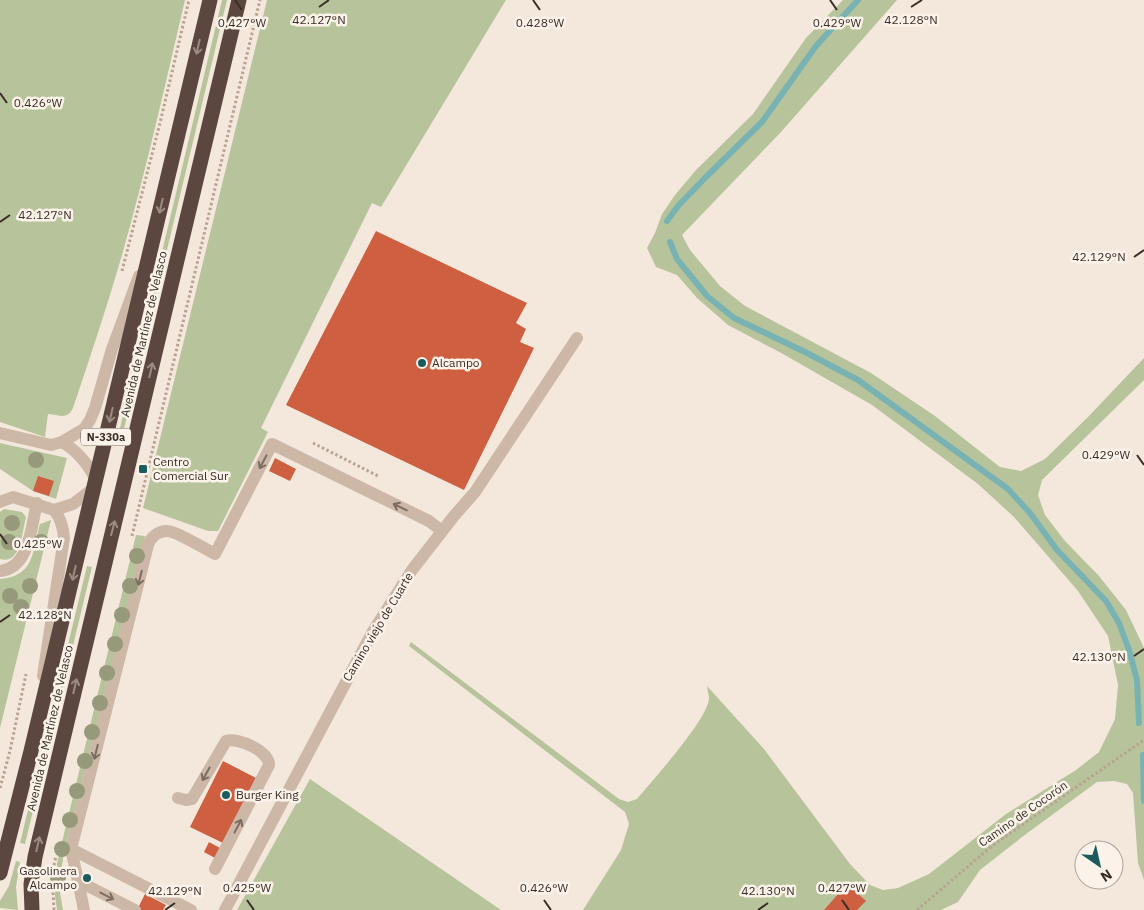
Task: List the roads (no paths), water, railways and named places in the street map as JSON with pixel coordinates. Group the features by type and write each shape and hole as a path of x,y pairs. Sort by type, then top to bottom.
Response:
{"highway":[{"name":"Avenida de Martínez de Velasco","path":"0,873 6,826 31,750 210,0"},
{"name":"Avenida de Martínez de Velasco","path":"32,910 31,884 35,857 239,0"}],"lane":[{"path":"0,433 46,445 62,442 78,434 90,420 112,349 155,231"},
{"name":"Camino viejo de Cuarte","path":"225,910 372,633 412,570 475,492 577,338"},
{"path":"54,510 73,504 95,484 90,468 81,457 62,442"},
{"path":"84,910 71,849 148,545 153,537 161,532 171,532 215,554 272,444 429,521 442,531"},
{"path":"0,502 13,497 37,503 54,510 61,522 64,538 31,750"},
{"path":"0,571 12,567 25,554 37,503"},
{"path":"178,798 192,799 226,741 239,740 265,754 269,760 269,765 215,869"},
{"path":"71,849 191,910"},
{"path":"78,881 135,910"}],"waterway":[{"path":"667,221 678,206 762,122 816,46 858,0"},
{"path":"670,242 677,259 707,296 734,318 858,380 1008,489 1030,513 1057,550 1106,601 1119,623 1137,680 1139,723"},
{"path":"1143,755 1144,801"}],"place":[{"name":"Alcampo","path":"422,363"},
{"name":"Centro Comercial Sur","path":"143,469"},
{"name":"Burger King","path":"226,795"},
{"name":"Gasolinera Alcampo","path":"87,878"}]}
